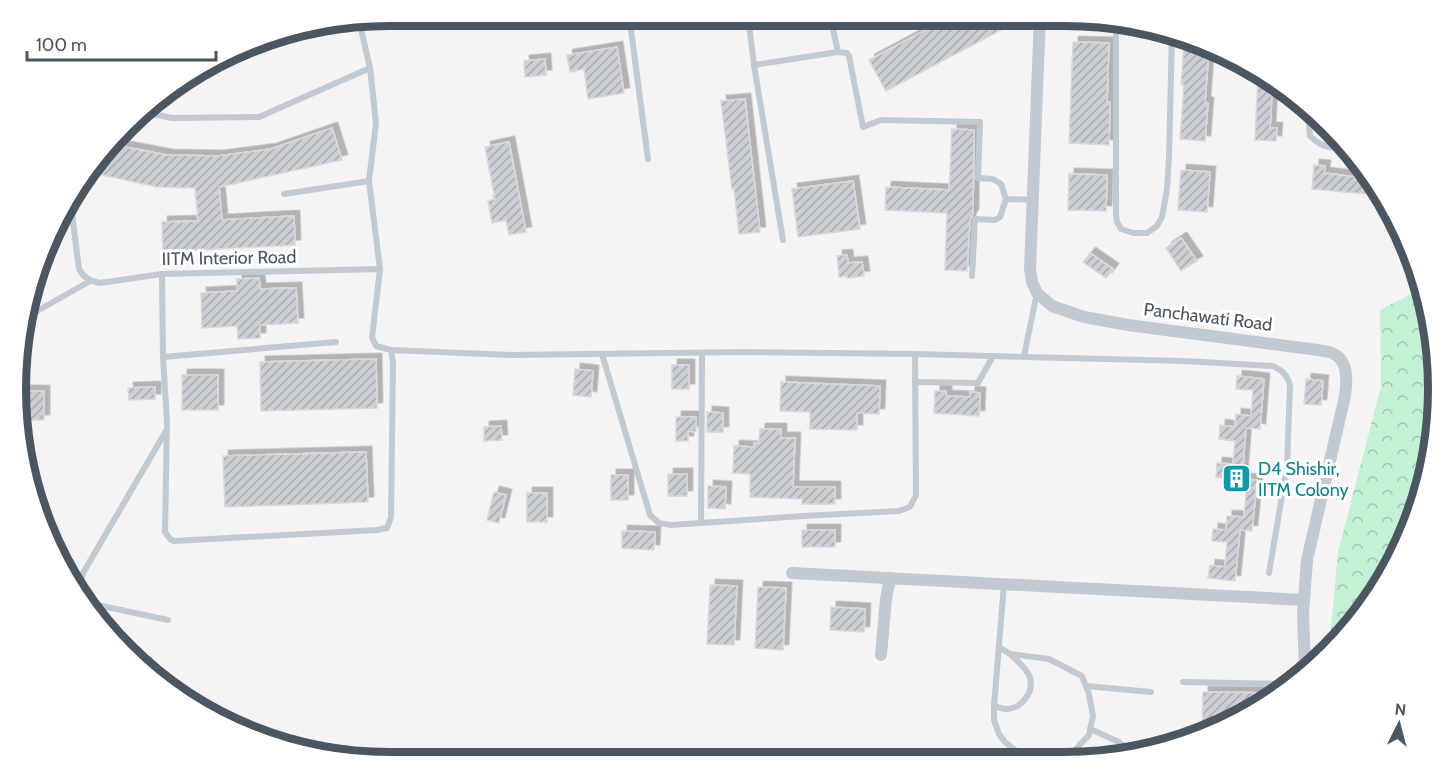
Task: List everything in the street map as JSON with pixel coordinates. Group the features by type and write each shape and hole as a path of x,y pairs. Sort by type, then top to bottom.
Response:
{"street":[{"path":"1037,294 1030,268 1040,26"},
{"name":"Panchawati Road","path":"1037,294 1052,306 1084,317 1318,350 1334,353 1344,363 1347,378 1345,396 1307,560 1304,600 1305,661"},
{"path":"792,573 1304,600"},
{"path":"881,655 890,578"}],"lane":[{"path":"630,26 648,159"},
{"path":"749,26 783,240"},
{"path":"832,26 838,52"},
{"path":"361,27 370,68 376,123 369,182 380,270 372,337 376,346 392,350 512,354 915,354 1184,360 1273,366 1282,370 1288,377 1290,385 1287,466 1269,573"},
{"path":"1116,30 1116,214 1121,229 1133,233 1147,233 1157,226 1162,217 1169,158 1172,42"},
{"path":"754,65 838,52 848,53 863,127 881,120 980,122 978,178 993,179 1001,184 1006,199 1000,217 995,220 975,219 972,276"},
{"path":"152,114 172,118 259,117 370,68"},
{"path":"1308,120 1310,136 1327,148 1337,148"},
{"path":"284,194 369,182"},
{"path":"1006,199 1033,200"},
{"path":"33,313 90,281 79,269 72,211"},
{"name":"IITM Interior Road","path":"90,281 100,284 162,274 380,270"},
{"path":"162,274 167,430 165,532 170,539 178,541 387,528 391,517 392,350"},
{"path":"1024,356 1037,294"},
{"path":"163,357 336,342"},
{"path":"701,523 702,353"},
{"path":"602,354 650,515 656,522 671,525 899,511 910,507 916,495 915,354"},
{"path":"915,382 978,383 993,356"},
{"path":"81,582 83,573 167,430"},
{"path":"1004,584 993,706 994,720 999,734 1018,752"},
{"path":"97,605 168,620"},
{"path":"993,706 1006,709 1016,707 1025,701 1029,691 1030,679 1019,662 999,647"},
{"path":"1010,654 1049,659 1082,676 1089,694 1093,716 1089,735 1071,752"},
{"path":"1183,682 1275,685"},
{"path":"1086,686 1151,692"},
{"path":"1090,729 1125,747"}],"path":[{"path":"1370,585 1379,564"}],"green space":[{"path":"1414,292 1421,318 1427,365 1427,413 1421,460 1408,506 1390,550 1366,591 1330,636 1338,552 1381,386 1380,310"}],"building":[{"path":"933,26 1008,26 886,91 869,60"},
{"path":"1073,42 1109,43 1107,102 1110,102 1109,145 1069,143"},
{"path":"1184,46 1208,55 1205,141 1180,139 1184,85 1181,85"},
{"path":"617,47 624,93 588,99 584,69 570,72 567,55"},
{"path":"545,59 546,75 525,77 524,61"},
{"path":"1258,82 1276,94 1272,94 1270,128 1277,128 1276,141 1255,140"},
{"path":"745,99 760,232 739,234 721,101"},
{"path":"332,128 342,160 219,187 222,220 294,216 295,245 163,252 162,222 198,221 195,188 157,187 98,174 120,146 167,155 218,156 271,149"},
{"path":"952,129 974,130 973,214 970,219 967,271 945,270 947,213 885,210 886,187 949,190"},
{"path":"509,142 526,232 509,235 506,220 492,223 488,201 495,199 485,147"},
{"path":"1314,165 1325,166 1324,173 1356,177 1356,174 1367,189 1367,194 1312,189"},
{"path":"1181,170 1210,172 1207,212 1178,210"},
{"path":"1069,174 1107,175 1106,211 1068,210"},
{"path":"853,181 860,229 798,237 792,189"},
{"path":"1181,238 1197,261 1181,271 1166,248"},
{"path":"1090,253 1113,269 1106,278 1083,262"},
{"path":"847,255 848,263 862,262 864,276 839,277 837,256"},
{"path":"259,278 260,289 296,288 298,323 260,325 260,338 238,339 237,326 202,328 201,293 237,291 237,279"},
{"path":"376,359 377,408 261,411 260,362"},
{"path":"672,365 689,365 689,389 672,389"},
{"path":"575,369 593,371 591,397 573,395"},
{"path":"182,375 218,375 218,410 182,410"},
{"name":"D4 Shishir, IITM Colony","path":"1237,376 1264,379 1260,429 1246,428 1242,479 1257,480 1252,531 1240,530 1235,581 1208,578 1210,565 1225,567 1227,542 1212,541 1213,529 1226,530 1227,516 1244,517 1246,492 1232,491 1232,479 1216,477 1217,463 1233,464 1235,441 1219,439 1220,425 1235,427 1236,414 1251,416 1253,390 1236,389"},
{"path":"1306,379 1323,381 1321,405 1304,404"},
{"path":"781,382 880,386 879,414 857,413 857,430 810,429 810,412 780,411"},
{"path":"155,387 155,399 129,400 128,388"},
{"path":"26,391 44,391 44,420 27,420"},
{"path":"935,391 946,391 946,396 970,397 970,392 980,393 979,416 934,413"},
{"path":"707,412 723,413 723,432 707,432"},
{"path":"676,417 696,417 696,432 688,431 688,441 676,441"},
{"path":"501,426 502,440 484,441 484,427"},
{"path":"760,429 781,429 781,438 795,438 793,487 835,487 835,504 802,504 802,499 750,497 750,474 733,473 734,446 754,447 754,443 759,443"},
{"path":"366,452 368,502 225,507 223,456"},
{"path":"668,474 687,474 687,496 668,496"},
{"path":"611,475 628,475 628,500 611,500"},
{"path":"708,486 726,487 725,509 708,508"},
{"path":"494,492 506,495 499,523 487,520"},
{"path":"527,493 547,493 547,522 527,522"},
{"path":"802,530 835,530 835,547 802,547"},
{"path":"622,531 655,532 654,550 622,548"},
{"path":"710,585 737,586 734,645 707,644"},
{"path":"758,587 786,588 783,650 755,648"},
{"path":"831,607 865,609 864,632 830,630"},
{"path":"1203,692 1263,693 1246,704 1202,725"}],"place":[{"name":"D4 Shishir, IITM Colony","path":"1237,479"}]}
